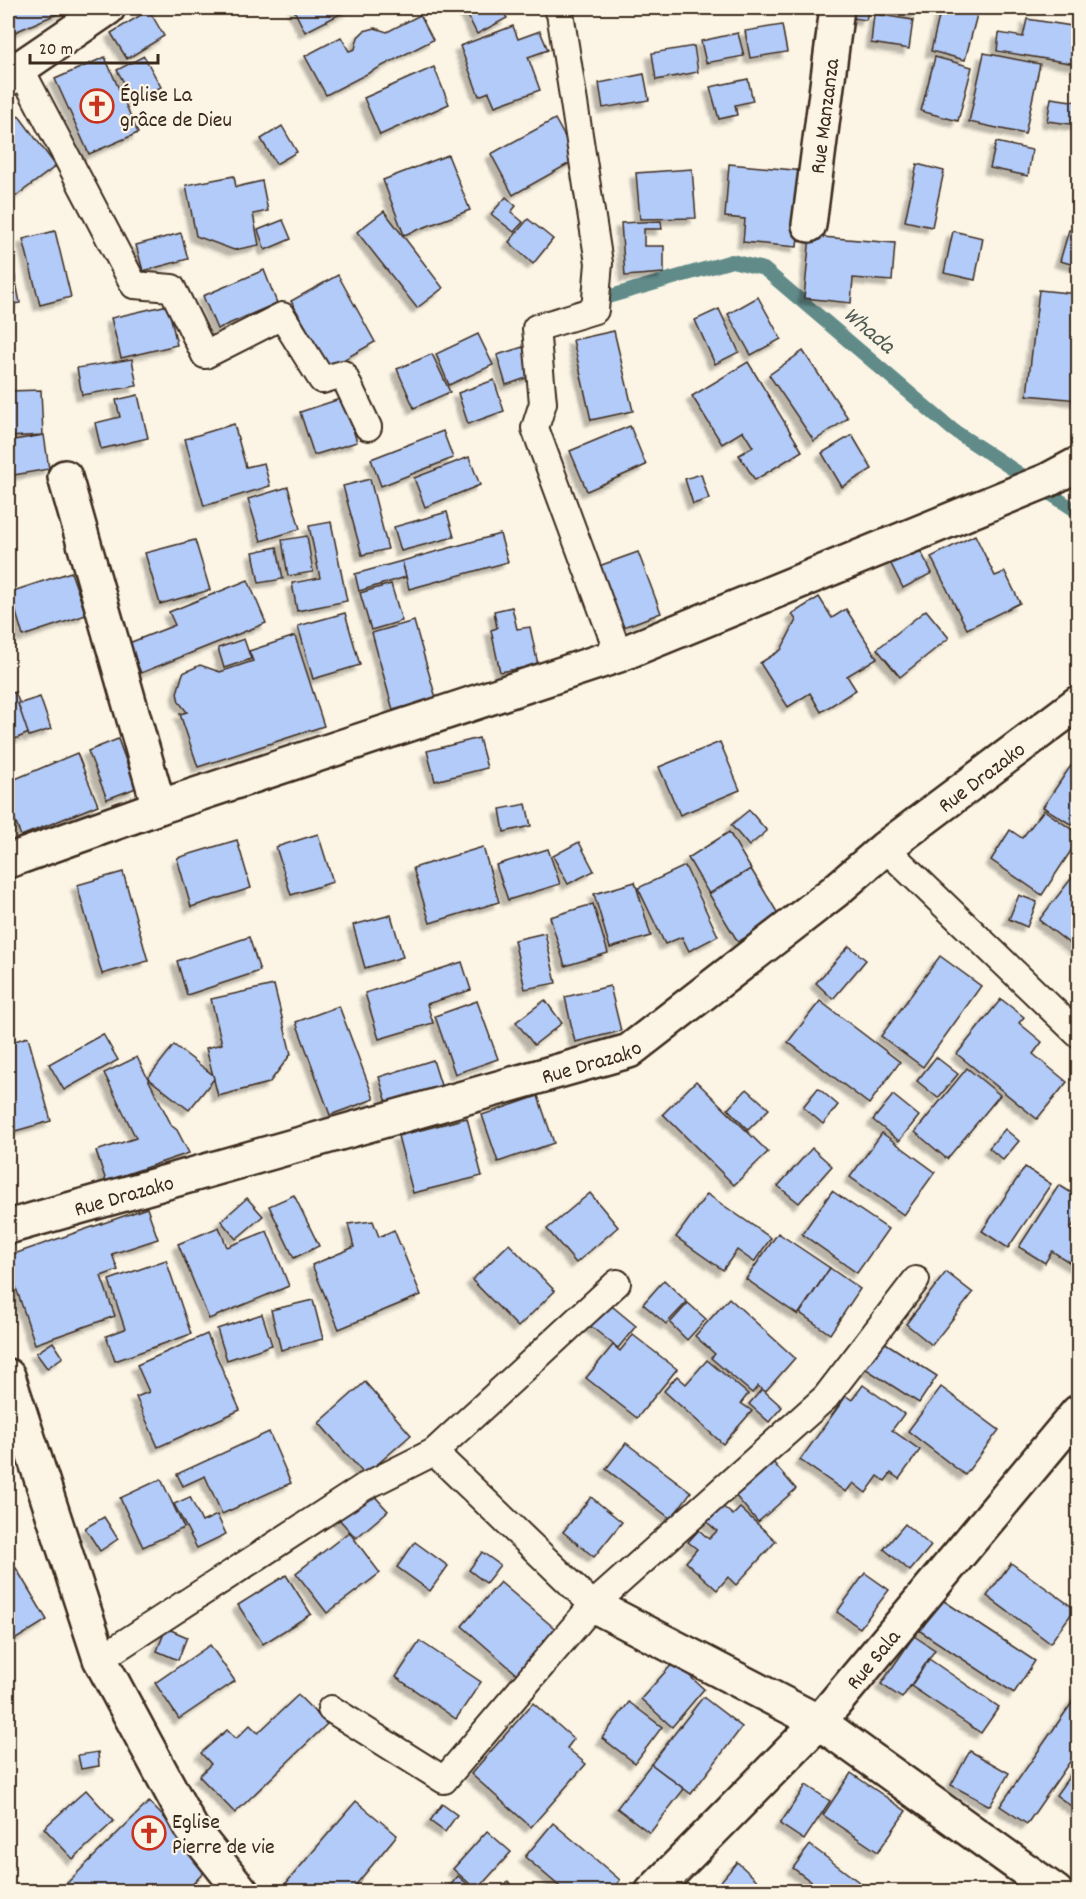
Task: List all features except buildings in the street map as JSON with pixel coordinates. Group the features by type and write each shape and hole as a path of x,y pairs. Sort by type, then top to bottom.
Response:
{"street":[{"path":"14,74 108,8"},
{"name":"Rue Manzanza","path":"809,225 837,8"},
{"path":"8,861 159,807 619,655 1048,480 1078,464"},
{"path":"65,477 159,807"},
{"name":"Rue Drazako","path":"8,1227 630,1051 834,892 885,848 1078,704"},
{"path":"8,1376 100,1659 191,1828 242,1892"},
{"name":"Rue Sala","path":"652,1892 819,1722 1078,1412"},
{"path":"592,1605 819,1722 1056,1892"}],"lane":[{"path":"557,8 560,13 599,263 595,310 536,328 543,403 535,428 619,655"},
{"path":"14,74 134,285 172,288 205,355 282,316 322,380 343,375 368,427"},
{"path":"885,848 1078,1034"},
{"path":"331,1709 444,1780 592,1605 826,1397 916,1280"},
{"path":"100,1659 364,1487 434,1452 617,1283"},
{"path":"434,1452 592,1605"}],"waterway":[{"name":"Whada","path":"611,296 732,261 764,269 953,430 1078,512"}],"place":[{"name":"Église La grâce de Dieu","path":"97,106"},
{"name":"Eglise Pierre de vie","path":"149,1833"}]}
